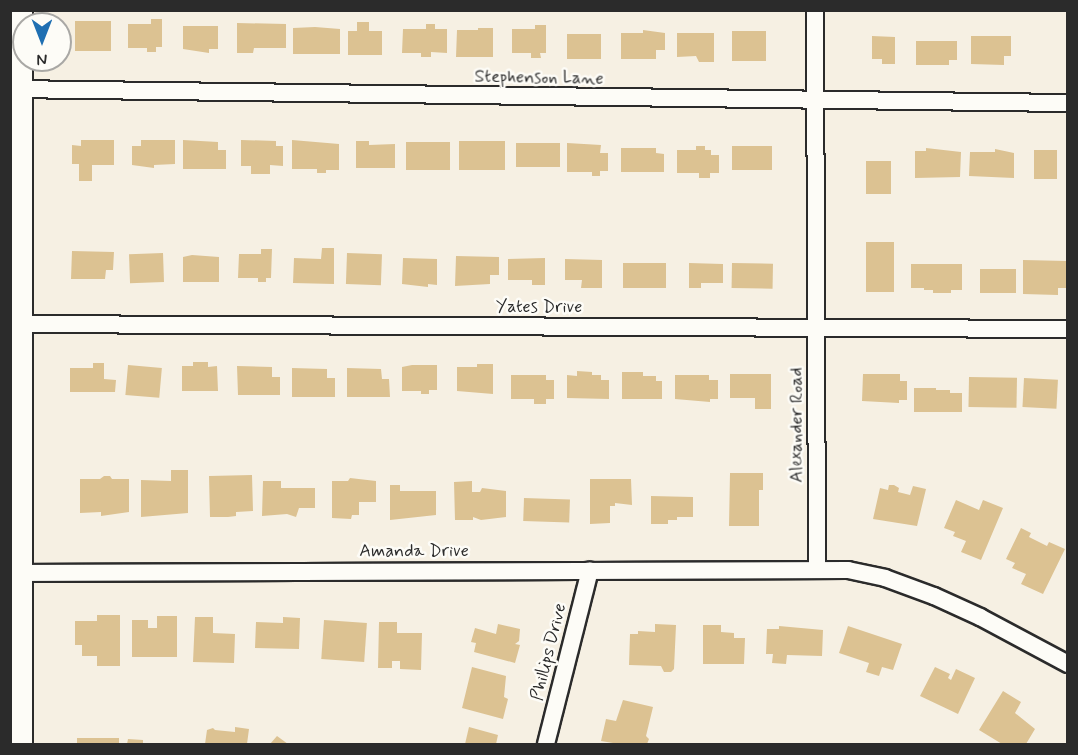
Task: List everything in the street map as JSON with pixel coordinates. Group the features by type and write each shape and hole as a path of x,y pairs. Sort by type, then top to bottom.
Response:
{"street":[{"path":"21,10 16,89 15,324 16,573 21,744"},
{"name":"Alexander Road","path":"815,10 818,569"},
{"name":"Stephenson Lane","path":"16,89 1068,103"},
{"name":"Yates Drive","path":"15,324 1068,329"},
{"path":"818,569 848,570 885,578 934,596 981,616 1068,664"},
{"name":"Amanda Drive","path":"16,573 818,569"},
{"name":"Phillips Drive","path":"546,744 590,570"}],"building":[{"path":"151,19 162,19 162,47 156,47 156,52 147,52 147,48 128,48 128,24 151,24"},
{"path":"75,21 111,21 111,51 75,51"},
{"path":"357,22 369,22 369,31 382,31 382,55 348,55 348,31 357,31"},
{"path":"237,23 286,24 286,48 254,48 253,53 237,53"},
{"path":"426,24 435,24 435,29 447,29 447,53 431,52 431,57 421,57 421,53 402,53 403,29 426,29"},
{"path":"535,25 546,25 546,53 540,53 541,58 531,58 531,53 512,53 512,29 535,29"},
{"path":"183,26 218,26 218,49 209,49 209,53 183,49"},
{"path":"293,28 340,29 340,54 293,54"},
{"path":"478,28 493,28 493,57 456,57 457,30 478,30"},
{"path":"643,30 665,33 665,50 656,50 656,59 621,59 621,33 643,33"},
{"path":"732,31 766,31 766,61 732,61"},
{"path":"677,33 714,33 714,62 699,62 696,56 677,57"},
{"path":"567,34 601,34 601,59 567,59"},
{"path":"872,36 895,37 895,64 882,64 882,59 872,59"},
{"path":"971,36 1011,36 1011,56 1004,56 1004,65 971,64"},
{"path":"916,41 957,41 957,60 949,60 949,65 916,65"},
{"path":"81,140 114,140 114,165 92,165 92,181 79,181 79,164 72,164 72,145 81,146"},
{"path":"141,140 175,140 175,164 154,165 154,168 132,165 132,146 141,146"},
{"path":"183,140 218,142 218,150 226,150 226,169 183,169"},
{"path":"241,140 276,141 276,146 283,146 283,166 270,165 270,174 251,174 251,166 241,166"},
{"path":"292,140 339,144 339,170 317,173 317,169 292,169"},
{"path":"356,141 369,141 369,145 395,144 395,168 356,168"},
{"path":"459,141 505,141 505,170 459,170"},
{"path":"406,142 450,142 450,170 406,170"},
{"path":"516,143 560,143 560,167 516,167"},
{"path":"567,143 601,145 600,153 608,153 608,171 600,171 600,176 592,176 592,172 567,172"},
{"path":"696,146 705,146 705,150 711,150 711,155 719,155 719,173 710,173 710,178 699,178 699,173 677,173 677,150 696,150"},
{"path":"732,146 772,146 772,170 732,170"},
{"path":"621,148 656,148 656,153 664,154 664,172 621,172"},
{"path":"926,148 961,152 960,177 915,178 915,151 926,151"},
{"path":"995,149 1014,153 1014,178 969,176 970,152 995,152"},
{"path":"1034,150 1057,150 1057,179 1034,179"},
{"path":"866,161 891,161 891,194 866,194"},
{"path":"866,242 894,242 894,292 866,292"},
{"path":"322,248 334,248 334,284 293,283 294,258 321,259"},
{"path":"261,249 272,249 271,278 266,278 266,282 258,282 258,278 238,278 239,254 261,254"},
{"path":"72,251 114,252 113,270 106,270 105,279 71,279"},
{"path":"163,253 164,282 130,283 129,254"},
{"path":"347,253 382,254 381,285 346,284"},
{"path":"192,255 219,257 219,282 183,282 183,257"},
{"path":"456,256 499,257 499,275 490,275 490,284 455,286"},
{"path":"403,258 437,259 437,285 428,284 428,287 402,284"},
{"path":"545,258 545,285 532,285 532,280 508,280 508,259"},
{"path":"565,259 602,260 602,288 581,288 582,280 565,280"},
{"path":"1023,260 1067,261 1067,288 1058,288 1058,295 1023,294"},
{"path":"623,263 666,263 666,288 623,288"},
{"path":"689,263 723,264 723,283 701,283 701,288 689,288"},
{"path":"732,263 773,264 773,289 732,288"},
{"path":"911,264 962,264 962,290 951,290 951,293 933,293 933,290 911,288"},
{"path":"980,269 1016,269 1016,293 980,293"},
{"path":"193,362 208,362 208,367 217,366 218,391 182,391 182,366 193,366"},
{"path":"93,363 104,363 104,379 116,380 115,392 70,392 70,368 93,368"},
{"path":"477,364 493,364 493,394 457,391 457,367 477,367"},
{"path":"128,365 162,368 159,398 125,395"},
{"path":"437,365 437,390 429,390 429,394 421,394 421,391 402,391 402,367"},
{"path":"237,366 272,367 272,377 280,377 280,395 238,395"},
{"path":"292,368 327,369 327,378 335,378 335,397 292,397"},
{"path":"347,368 381,369 382,379 389,379 390,397 347,397"},
{"path":"577,371 592,372 592,375 601,375 601,380 609,380 609,399 567,398 567,375 577,376"},
{"path":"622,372 643,372 643,376 656,376 656,381 662,381 662,399 622,399"},
{"path":"730,374 771,374 771,409 755,409 755,398 730,398"},
{"path":"863,374 900,374 900,381 907,381 907,400 899,400 899,403 862,401"},
{"path":"511,375 546,375 546,380 554,380 554,399 546,399 546,404 534,404 534,399 511,399"},
{"path":"675,375 709,375 709,380 718,380 718,399 710,399 710,402 675,399"},
{"path":"969,377 1017,378 1016,408 968,407"},
{"path":"1024,378 1058,380 1056,409 1022,407"},
{"path":"914,388 936,388 936,390 950,390 950,393 962,393 962,412 914,412"},
{"path":"171,470 188,470 188,513 141,517 141,480 171,481"},
{"path":"730,473 763,473 763,490 759,490 759,526 729,526"},
{"path":"252,475 253,511 236,512 236,516 210,517 209,476"},
{"path":"110,476 112,479 129,479 129,512 101,516 101,512 80,513 80,479 100,479"},
{"path":"350,478 376,481 376,502 359,502 359,515 352,515 351,519 332,518 332,481 348,481"},
{"path":"590,479 631,479 632,505 615,503 615,506 610,506 610,523 590,524"},
{"path":"263,481 281,481 281,488 315,488 315,508 299,508 296,517 287,514 262,516"},
{"path":"472,481 472,492 480,492 482,488 506,491 506,517 481,520 473,517 473,520 455,520 454,482"},
{"path":"390,485 400,485 400,491 436,491 436,515 390,520"},
{"path":"889,485 899,488 898,492 910,495 913,486 926,489 917,526 873,519 880,488 888,490"},
{"path":"651,496 693,497 693,517 677,517 677,520 668,520 668,524 651,524"},
{"path":"524,498 570,500 569,523 523,521"},
{"path":"956,500 979,510 983,500 1003,508 981,560 961,552 966,541 953,536 955,532 944,528"},
{"path":"1021,528 1031,533 1029,537 1047,546 1049,542 1065,549 1043,594 1021,584 1026,574 1012,568 1015,563 1006,559"},
{"path":"97,615 120,615 120,666 97,666 97,656 82,656 82,645 75,645 75,621 97,621"},
{"path":"157,616 177,616 177,657 132,657 132,620 148,620 148,628 157,628"},
{"path":"195,617 213,617 213,633 235,634 234,663 193,662"},
{"path":"283,617 300,618 299,649 255,648 256,622 283,623"},
{"path":"324,620 367,623 364,662 321,659"},
{"path":"379,622 397,622 397,633 422,633 421,670 400,669 400,661 392,661 392,668 378,668"},
{"path":"498,624 520,629 519,641 515,644 520,645 515,663 474,652 476,643 471,642 475,628 496,634"},
{"path":"655,624 676,625 674,669 671,672 664,672 661,666 629,665 630,634 638,634 638,631 655,632"},
{"path":"703,625 721,625 721,632 734,633 734,638 745,638 744,664 703,664"},
{"path":"779,626 823,630 822,656 787,655 786,664 772,663 773,654 766,654 767,629 779,629"},
{"path":"848,626 902,644 893,670 882,667 879,676 866,672 869,663 839,653"},
{"path":"472,667 506,676 504,697 508,699 503,719 462,708"},
{"path":"935,667 950,674 948,678 951,680 956,669 975,678 958,714 920,696"},
{"path":"1003,691 1021,702 1015,713 1035,729 1026,744 1002,744 979,730"},
{"path":"623,700 653,707 646,736 649,739 647,744 619,744 601,741 606,719 616,721"},
{"path":"235,727 249,729 247,744 205,744 207,730 213,728 235,732"},
{"path":"469,727 498,735 496,744 465,744"},
{"path":"277,736 288,744 270,744"},
{"path":"77,738 119,738 119,744 77,744"},
{"path":"128,739 143,740 143,744 127,744"}]}
